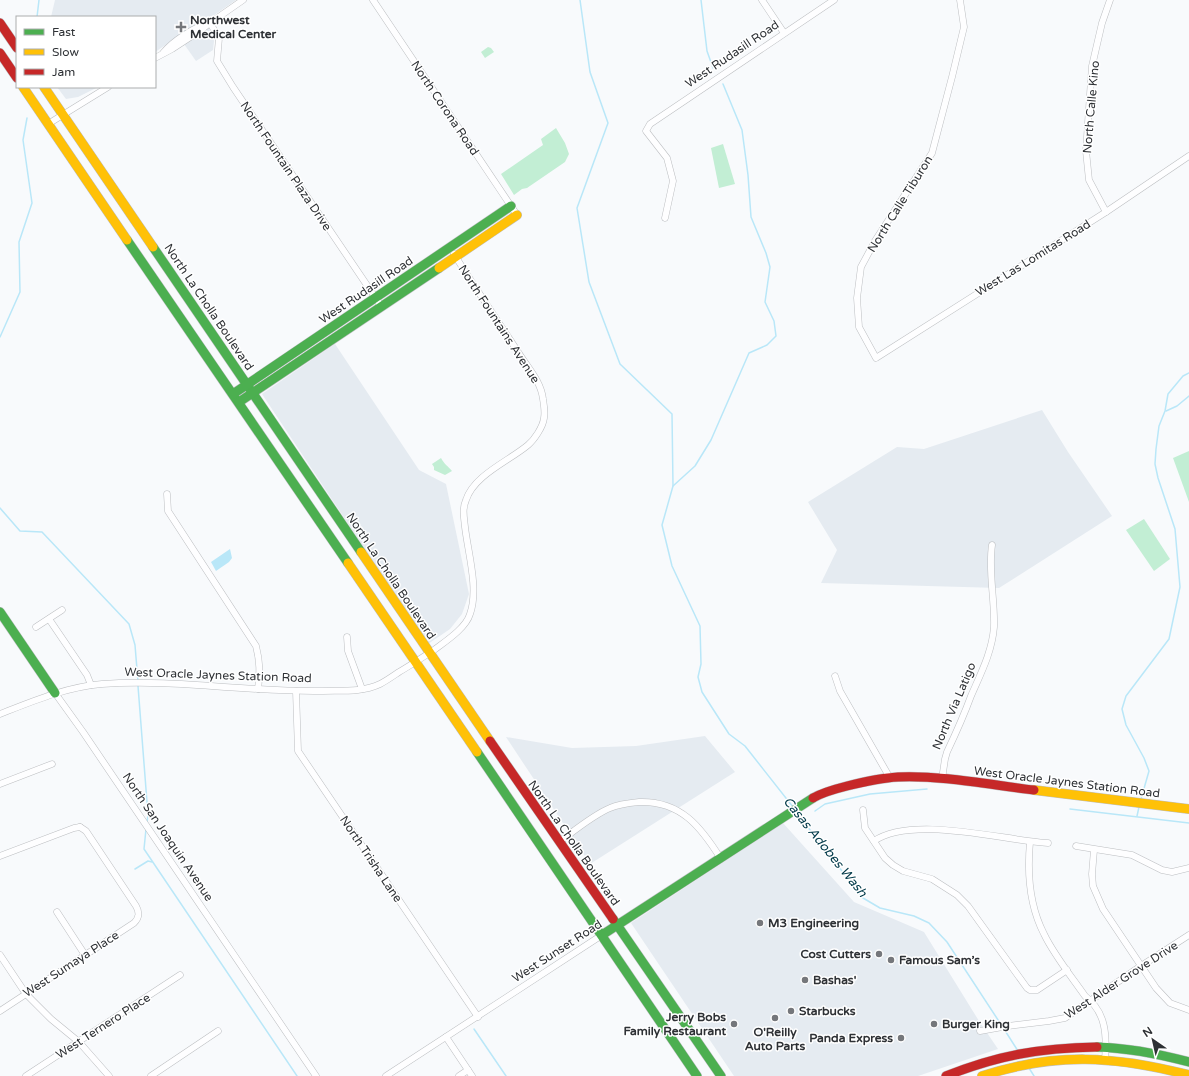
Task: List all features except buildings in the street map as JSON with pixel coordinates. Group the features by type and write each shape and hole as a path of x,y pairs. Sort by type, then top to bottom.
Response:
{"main road":[{"path":"0,23 16,47"},
{"path":"0,53 16,77"},
{"path":"24,88 416,661 697,1076"},
{"name":"North La Cholla Boulevard","path":"45,88 429,653 721,1076"},
{"name":"West Rudasill Road","path":"234,394 247,384 378,301 511,206"},
{"name":"West Rudasill Road","path":"239,402 455,255 517,215"},
{"name":"North San Joaquin Avenue","path":"0,612 55,693"},
{"path":"890,778 916,777 942,779"},
{"name":"West Sunset Road","path":"602,935 821,793 850,785 890,778"},
{"name":"West Oracle Jaynes Station Road","path":"942,779 1189,808"},
{"path":"946,1076 1010,1055 1054,1049 1106,1048 1144,1052 1189,1062"},
{"path":"982,1076 1032,1063 1075,1059 1104,1060 1147,1065 1189,1075"}],"street":[{"path":"156,57 172,49 201,30 243,0"},
{"name":"North Corona Road","path":"373,0 517,215"},
{"path":"762,0 784,34"},
{"name":"West Rudasill Road","path":"665,218 673,181 667,158 646,130 650,124 834,0"},
{"name":"North Calle Tiburon","path":"876,358 859,326 857,298 861,267 875,242 932,153 964,27 960,0"},
{"name":"North Calle Kino","path":"1106,212 1089,180 1086,151 1092,66 1102,23 1110,0"},
{"name":"North Fountain Plaza Drive","path":"210,23 219,38 217,61 219,65 378,301"},
{"path":"48,124 106,88"},
{"name":"West Las Lomitas Road","path":"876,358 1106,212 1189,156"},
{"name":"North Fountains Avenue","path":"429,653 455,634 466,622 470,614 473,597 473,582 463,508 467,496 474,485 529,444 538,431 544,418 543,398 538,382 512,341 480,296 455,255"},
{"path":"167,494 168,511 256,646 260,661 258,689"},
{"name":"North Via Latigo","path":"942,779 947,752 987,661 991,644 994,628 994,600 990,560 992,545"},
{"path":"36,627 62,610"},
{"path":"49,618 92,685"},
{"path":"348,637 348,651 351,666 362,689"},
{"name":"West Oracle Jaynes Station Road","path":"0,714 55,693 92,685 105,684 174,684 296,691 362,689 379,684 429,653"},
{"path":"835,676 840,691 890,778"},
{"name":"North Trisha Lane","path":"296,691 298,751 478,1017"},
{"name":"North San Joaquin Avenue","path":"55,693 88,738 316,1076"},
{"path":"0,784 52,764"},
{"path":"559,842 610,808 631,802 654,802 676,809 694,823 710,841 721,859"},
{"path":"863,810 865,828 885,858 903,871 932,879 957,895 973,912 1024,985 1032,992 1067,970"},
{"name":"West Sumaya Place","path":"0,856 81,826 86,831 141,915 134,924 0,1011"},
{"path":"874,841 889,834 920,829 943,829 1030,842 1048,843"},
{"path":"1030,842 1028,877 1030,895 1034,908 1044,935 1085,996 1098,1008 1103,1022 1106,1048 1104,1060"},
{"path":"1076,846 1132,855 1153,866 1172,872 1189,868"},
{"path":"1094,850 1092,874 1097,896 1103,909 1156,988 1170,1003 1189,1010"},
{"path":"57,912 85,955"},
{"name":"West Sunset Road","path":"386,1076 602,935"},
{"name":"West Alder Grove Drive","path":"980,1031 1065,1018 1189,935"},
{"path":"0,955 26,994 51,1019 79,1042 109,1076"},
{"name":"West Ternero Place","path":"26,1076 180,975"},
{"path":"151,1076 218,1031"},
{"path":"446,1037 472,1076"},
{"path":"459,1076 468,1070"}],"shaded area":[{"name":"Northwest Medical Center","path":"55,0 236,0 204,22 211,32 214,41 213,50 196,61 184,44 176,38 156,51 156,16 51,16"},
{"path":"58,88 96,88 78,97 66,99"},
{"path":"335,344 419,470 446,484 469,594 462,614 450,629 428,644 262,394"},
{"path":"1042,410 1068,452 1112,516 999,588 821,583 837,550 808,502 897,447 924,449"},
{"path":"705,736 735,772 590,864 506,737 572,748 636,746"},
{"path":"783,823 854,902 924,932 998,1049 918,1076 734,1076 631,923"}],"green space":[{"path":"488,47 494,52 485,58 481,52"},
{"path":"556,128 565,143 569,154 565,162 514,195 501,174 543,145 541,139"},
{"path":"723,144 735,184 719,188 711,148"},
{"path":"1189,451 1189,502 1173,458"},
{"path":"441,458 452,471 445,475 434,470 432,464"},
{"path":"1144,519 1170,559 1154,571 1126,530"}],"water":[{"path":"230,549 232,558 229,562 216,571 211,562"}],"waterway":[{"path":"37,16 39,0"},
{"path":"580,0 590,72 608,123 577,208 589,282 620,364 672,414 673,486"},
{"path":"701,0 707,51 713,68"},
{"path":"723,84 742,130 748,175 751,217 766,253 770,267 765,302 774,321 776,336 767,345 749,353 711,440 695,466 673,486 662,525 672,566 700,626 701,664 698,677 702,692 729,734 745,746 793,807"},
{"path":"0,337 20,292 19,242 32,203 23,140 27,118"},
{"path":"1141,799 1149,771 1144,758 1126,725 1122,709 1126,696 1169,639 1180,587 1175,529 1158,478 1155,464 1159,426 1165,411 1168,394 1183,376 1189,373"},
{"path":"1166,411 1177,406 1189,396"},
{"path":"0,508 20,531 42,532 129,624 135,645 138,682"},
{"path":"138,686 148,815 147,822"},
{"path":"815,811 825,804 870,794 927,789"},
{"path":"1137,816 1139,807"},
{"path":"1070,809 1189,823"},
{"name":"Casas Adobes Wash","path":"796,812 863,898 880,908 914,916 929,923 947,942 1002,1026"},
{"path":"146,829 144,849 297,1076"},
{"path":"135,869 148,861 152,862"},
{"path":"474,1029 506,1076"},
{"name":"Casas Adobes Wash","path":"1004,1029 1018,1051"},
{"name":"Casas Adobes Wash","path":"1029,1068 1034,1076"}],"traffic: fast":[{"path":"233,394 511,206"},
{"path":"127,240 348,563"},
{"path":"153,247 361,552"},
{"path":"239,402 439,268"},
{"path":"0,612 55,693"},
{"path":"477,752 697,1076"},
{"path":"602,935 813,798"},
{"path":"613,919 721,1076"},
{"path":"1097,1047 1144,1052 1189,1062"}],"traffic: slow":[{"path":"24,88 127,240"},
{"path":"45,88 153,247"},
{"path":"439,268 517,215"},
{"path":"361,552 490,741"},
{"path":"348,563 477,752"},
{"path":"1034,790 1189,809"},
{"path":"982,1076 1009,1068 1035,1063 1086,1059 1136,1064 1189,1075"}],"traffic: jam":[{"path":"0,23 16,47"},
{"path":"0,53 16,77"},
{"path":"490,741 613,919"},
{"path":"813,798 829,791 853,785 878,779 898,777 931,777 1034,790"},
{"path":"946,1076 984,1063 1020,1054 1057,1049 1097,1047"}],"place":[{"name":"Northwest Medical Center","path":"181,27"},
{"name":"M3 Engineering","path":"760,923"},
{"name":"Cost Cutters","path":"879,954"},
{"name":"Famous Sam’s","path":"891,960"},
{"name":"Bashas'","path":"805,980"},
{"name":"Starbucks","path":"791,1011"},
{"name":"O'Reilly Auto Parts","path":"775,1018"},
{"name":"Jerry Bobs Family Restaurant","path":"734,1024"},
{"name":"Burger King","path":"934,1024"},
{"name":"Panda Express","path":"901,1038"}]}
